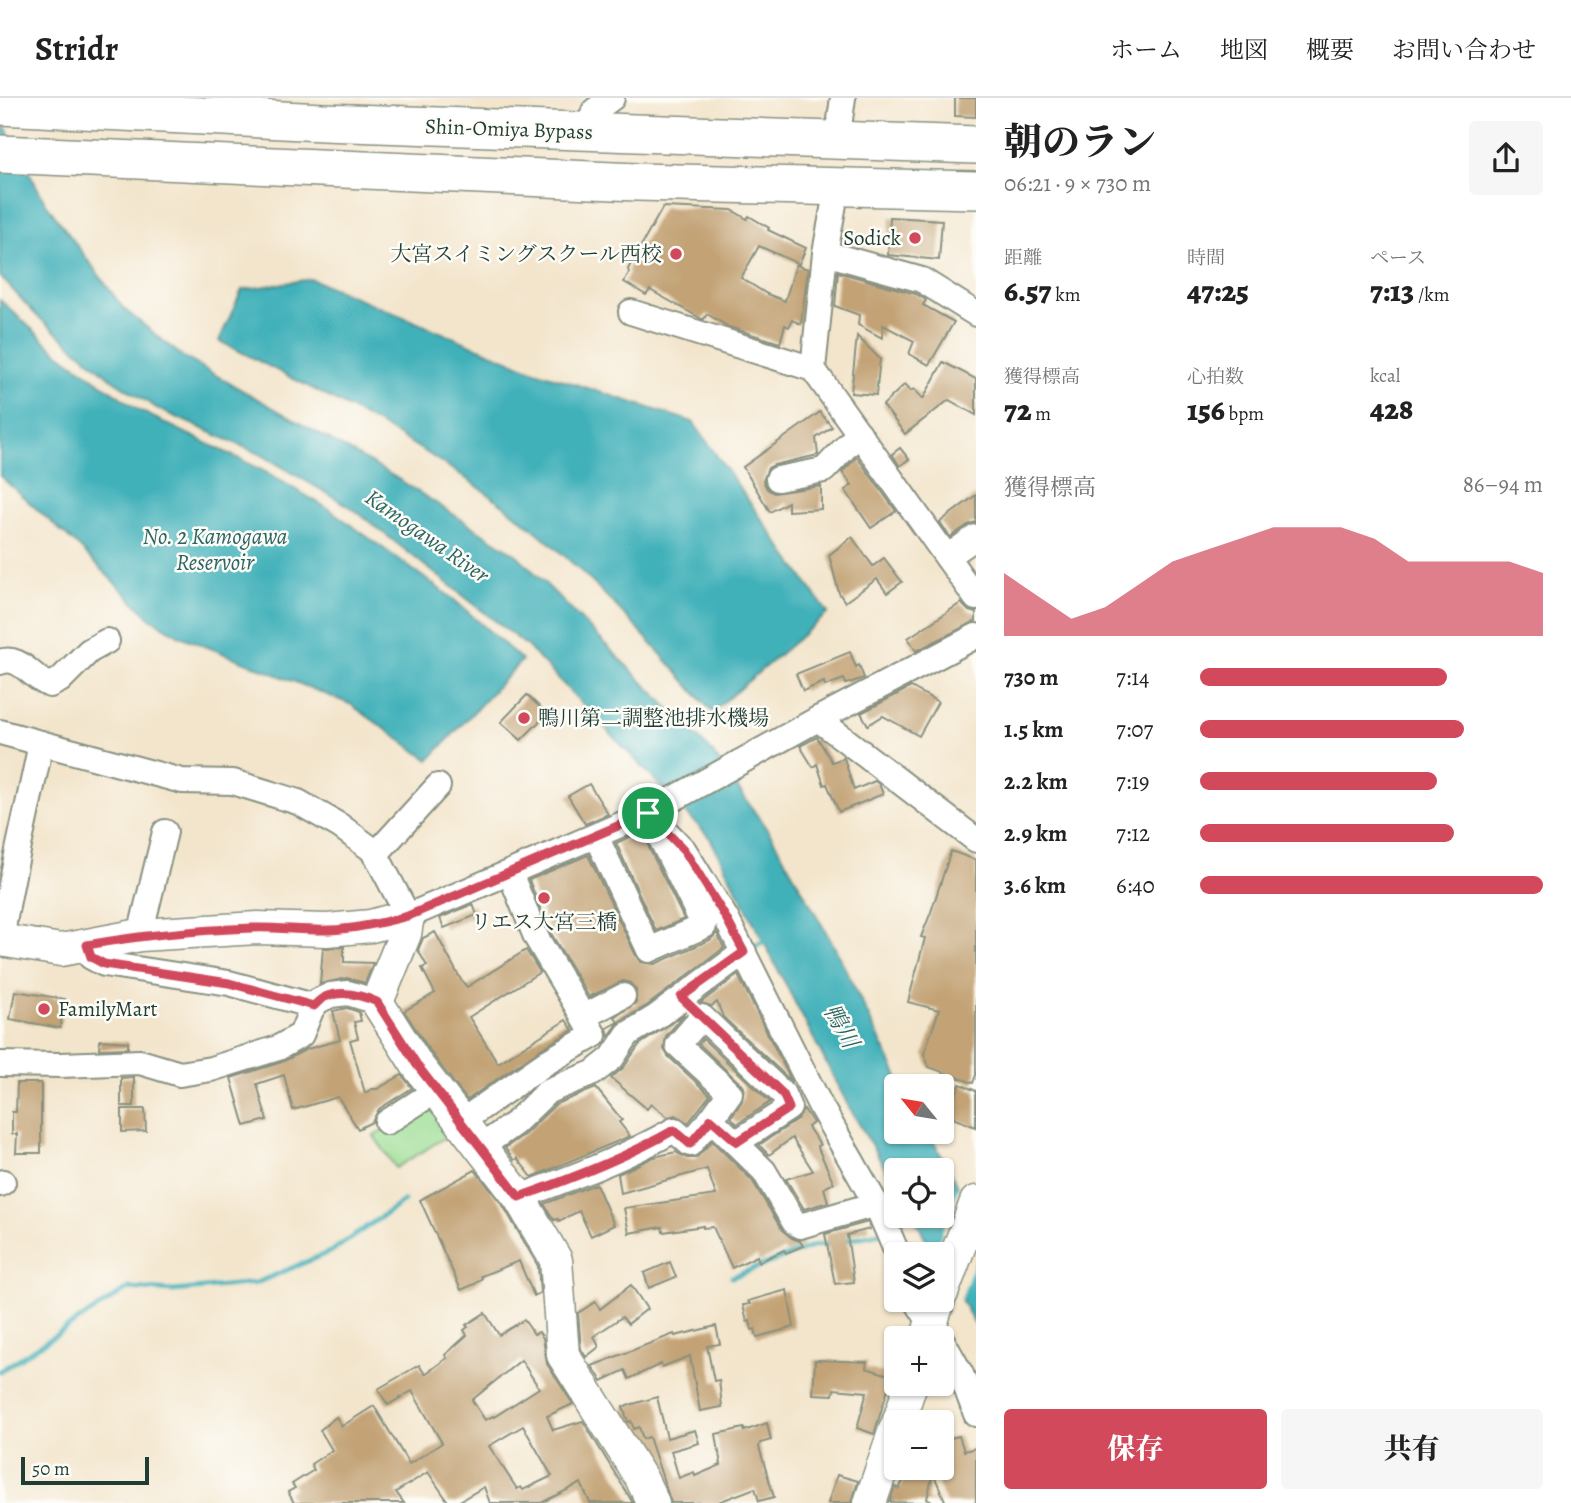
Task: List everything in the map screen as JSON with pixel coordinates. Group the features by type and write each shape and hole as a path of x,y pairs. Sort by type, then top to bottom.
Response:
{"highway":[{"name":"Shin-Omiya Bypass","path":"34,105 594,110 837,141 976,145"},
{"path":"0,154 637,182 976,190"}],"main road":[{"path":"0,941 61,950 140,935 257,928 327,930 371,926 408,916 405,934 377,1002 417,1065 519,1197 556,1260 563,1355 641,1478 653,1503"},
{"path":"954,1260 973,1209"},
{"path":"870,1503 884,1463"}],"street":[{"path":"837,141 843,98"},
{"path":"813,369 825,253 834,204"},
{"path":"825,253 922,280 976,314"},
{"path":"631,312 813,369 976,598"},
{"path":"778,479 824,470 859,433"},
{"path":"947,556 976,537"},
{"path":"0,732 182,781 233,782 298,802 340,826 375,855 408,916 651,811 976,636"},
{"path":"0,662 11,659 20,663 32,676 50,685 60,680 89,651 107,641"},
{"path":"818,719 976,840"},
{"path":"0,941 11,874 23,836 41,743"},
{"path":"375,855 438,786"},
{"path":"596,836 649,950 704,926 651,811"},
{"path":"651,811 684,850 726,918 821,1107 876,1204 892,1242"},
{"path":"140,935 165,832"},
{"path":"462,1121 547,1062 594,1035 536,937 510,873"},
{"path":"87,945 91,957 104,964 229,983 314,1006"},
{"path":"481,1147 515,1123 548,1091 593,1073 612,1058 628,1034 656,1017 744,952"},
{"path":"0,1064 140,1062 180,1074 211,1069 278,1048 301,1035 314,1006 331,995 348,993 377,1002"},
{"path":"583,1017 623,996"},
{"path":"681,997 783,1094 789,1108 737,1142"},
{"path":"519,1197 577,1176 674,1130 690,1144 730,1093 678,1045 702,1017"},
{"path":"387,1122 437,1090"},
{"path":"711,1119 764,1171 794,1222 800,1226 876,1204"},
{"path":"932,1323 961,1374 976,1414"}],"green space":[{"path":"435,1099 457,1130 396,1168 374,1136"}],"water":[{"path":"0,117 45,202 124,309 182,356 395,477 517,555 712,752 771,835 835,948 897,1074 884,1074 884,1144 935,1144 943,1158 884,1158 884,1166 848,1105 710,838 527,646 352,508 260,454 160,410 113,380 37,316 0,276"},
{"path":"311,279 535,371 693,422 828,613 712,712 609,599 565,556 505,506 427,453 386,429 219,341 242,290"},
{"name":"No. 2 Kamogawa Reservoir","path":"0,300 57,352 140,411 262,470 329,509 452,598 522,660 429,760 350,704 180,636 149,617 80,548 0,476"},
{"path":"954,1179 976,1218 976,1326 954,1287 954,1242 928,1242 920,1228 954,1228"}],"pier":[{"path":"960,1182 976,1211 976,1258 959,1304 954,1295 954,1242 939,1242 944,1228 954,1228 954,1199"}],"building":[{"path":"955,98 976,98 976,117 955,116"},
{"path":"663,207 732,210 747,219 749,216 769,228 768,230 806,248 799,264 759,246 741,278 767,294 785,301 796,265 808,269 801,324 792,320 789,327 785,325 780,343 729,327 707,314 702,319 650,290 646,295 624,282 629,273 628,269"},
{"name":"Sodick","path":"890,217 942,220 939,260 888,255"},
{"path":"838,272 916,294 926,300 923,305 954,322 929,365 909,354 914,341 883,325 882,338 858,325 859,315 835,306"},
{"path":"857,336 880,359 876,395 851,393"},
{"path":"943,362 976,379 976,415 949,400 905,434 883,405 905,384 923,399"},
{"path":"820,412 832,427 816,438 818,455 774,465 768,468 763,481 767,489 774,493 821,486 821,509 788,511 788,502 770,512 743,467"},
{"path":"900,448 909,459 900,466 892,454"},
{"path":"857,457 896,511 871,528 845,490 852,485 842,472"},
{"path":"976,495 976,522 950,537 940,522"},
{"path":"852,537 873,566 884,558 902,582 887,593 877,579 845,602 839,593 829,555"},
{"path":"961,603 969,611 976,613 976,621 916,651 908,638"},
{"path":"850,652 864,678 846,684 844,679 825,686 824,682 803,691 796,674"},
{"path":"911,687 938,702 919,736 883,716 868,725 861,713"},
{"name":"鴨川第二調整池排水機場","path":"527,695 547,714 521,740 501,722"},
{"path":"817,737 832,762 844,758 854,790 875,781 883,794 839,812 827,784 824,785 817,764 813,767 800,746"},
{"path":"589,784 608,814 585,824 568,796"},
{"path":"644,831 649,835 649,848 684,919 656,931 616,843"},
{"path":"951,851 976,860 976,1075 973,1083 929,1067 924,1054 939,1010 908,1002 925,938 921,937"},
{"path":"588,855 641,962 655,964 710,940 717,933 724,948 648,1005 620,1021 609,1036 607,1028 618,1022 615,1017 636,1003 636,990 630,983 623,981 589,997 549,930 529,880"},
{"path":"473,904 477,915 444,928 440,918"},
{"path":"435,932 467,987 526,950 540,972 469,1017 498,1063 566,1020 573,1030 467,1100 404,1011 435,993 422,968 427,966 418,950 423,938"},
{"path":"344,947 344,962 373,963 365,983 347,978 320,984 323,948"},
{"path":"738,975 792,1082 723,1017 717,1002 712,1006 700,1003"},
{"path":"15,991 65,999 60,1028 10,1019"},
{"path":"347,1008 359,1012 361,1021 354,1022 358,1038 350,1040 365,1093 402,1075 412,1088 379,1109 372,1122 358,1129 338,1097 293,1110 284,1075 257,1084 267,1120 245,1126 231,1078 282,1062 307,1049 340,1040 333,1011"},
{"path":"685,1014 666,1036 664,1049 668,1056 710,1095 688,1123 676,1115 668,1117 651,1104 647,1109 611,1078 624,1067 639,1045"},
{"path":"703,1039 770,1102 737,1124 731,1117 742,1101 744,1087 699,1044"},
{"path":"100,1040 128,1042 128,1048 99,1049"},
{"path":"134,1077 134,1106 121,1106 121,1078"},
{"path":"17,1083 41,1083 41,1153 16,1153 17,1134 12,1134 12,1112 16,1112"},
{"path":"960,1084 976,1091 976,1127 955,1119 954,1098"},
{"path":"596,1088 622,1120 619,1122 630,1136 532,1177 505,1148 525,1134 556,1104"},
{"path":"122,1109 145,1109 146,1131 122,1132"},
{"path":"804,1109 813,1123 808,1127 820,1145 817,1146 834,1183 824,1188 828,1202 804,1209 786,1179 813,1171 792,1138 769,1155 759,1145 797,1120"},
{"path":"712,1141 752,1180 782,1230 800,1241 803,1246 786,1253 784,1250 759,1262 757,1256 732,1268 713,1227 663,1232 662,1227 629,1233 624,1208 716,1195 707,1169 621,1193 618,1174 654,1157 676,1152 687,1158 696,1158"},
{"path":"475,1170 504,1207 538,1266 540,1293 534,1296 519,1261 481,1276 475,1284 461,1290 420,1200"},
{"path":"596,1184 614,1225 591,1236 579,1211 559,1221 554,1220 544,1204"},
{"path":"868,1222 870,1229 847,1235 854,1282 835,1284 825,1234"},
{"path":"670,1262 676,1277 649,1288 644,1273"},
{"path":"631,1285 647,1309 628,1324 622,1317 594,1336 599,1347 586,1357 581,1349 578,1313 595,1302 600,1309"},
{"path":"787,1290 794,1327 757,1337 750,1321 747,1322 743,1305 750,1304 748,1301"},
{"path":"485,1313 499,1335 524,1320 534,1334 539,1332 543,1338 547,1364 573,1404 547,1416 553,1430 583,1421 633,1503 590,1503 581,1483 541,1503 490,1503 484,1487 456,1503 449,1503 428,1472 396,1492 404,1503 294,1503 288,1492 295,1488 292,1484 314,1470 311,1464 332,1450 320,1430 336,1417 342,1426 374,1406 409,1464 442,1443 412,1391 388,1405 378,1389 419,1365 425,1374 447,1358 445,1355 467,1335 464,1330 468,1327 466,1325","holes":["521,1360 539,1388 485,1420 472,1400","523,1426 552,1476 523,1490 521,1487 517,1489 489,1446"]},
{"path":"716,1326 720,1344 707,1346 714,1381 719,1380 722,1407 700,1411 690,1356 662,1367 661,1364 629,1379 625,1370 602,1381 592,1366 674,1334 675,1336"},
{"path":"815,1360 867,1362 866,1368 884,1374 886,1396 874,1434 857,1428 867,1392 834,1389 833,1395 813,1394"},
{"path":"657,1397 667,1438 695,1430 699,1443 671,1451 679,1478 694,1472 695,1476 721,1465 716,1434 744,1428 744,1431 767,1423 771,1440 760,1443 759,1447 774,1497 759,1501 755,1488 716,1503 671,1503 649,1437 643,1439 639,1427 634,1429 631,1421 628,1422 623,1407"},
{"path":"959,1436 964,1451 976,1448 976,1503 946,1503 936,1480 954,1480 954,1437"},
{"path":"837,1475 858,1481 852,1503 828,1503"},
{"path":"903,1480 931,1480 927,1499 934,1503 890,1502 895,1487 899,1489"}],"waterway":[{"path":"749,949 768,939"},
{"path":"0,1371 129,1288 173,1291 256,1283 332,1251 404,1201"},
{"path":"841,1241 880,1233"},
{"path":"732,1277 814,1246 832,1243"}],"place":[{"name":"Sodick","path":"915,238"},
{"name":"大宮スイミングスクール西校","path":"676,254"},
{"name":"鴨川第二調整池排水機場","path":"524,718"},
{"name":"リエス大宮三橋","path":"544,898"},
{"name":"FamilyMart","path":"44,1009"}],"route":[{"path":"648,813 684,850 744,952 681,997 783,1094 789,1108 737,1142 711,1119 690,1144 674,1130 577,1176 519,1197 417,1065 377,1002 348,993 331,995 314,1006 229,983 104,964 91,957 87,945 140,935 192,931 257,928 327,930 371,926 408,916 648,813"}],"water label":[{"name":"Kamogawa River","path":"427,536"},
{"name":"鴨川","path":"841,1026"}]}
